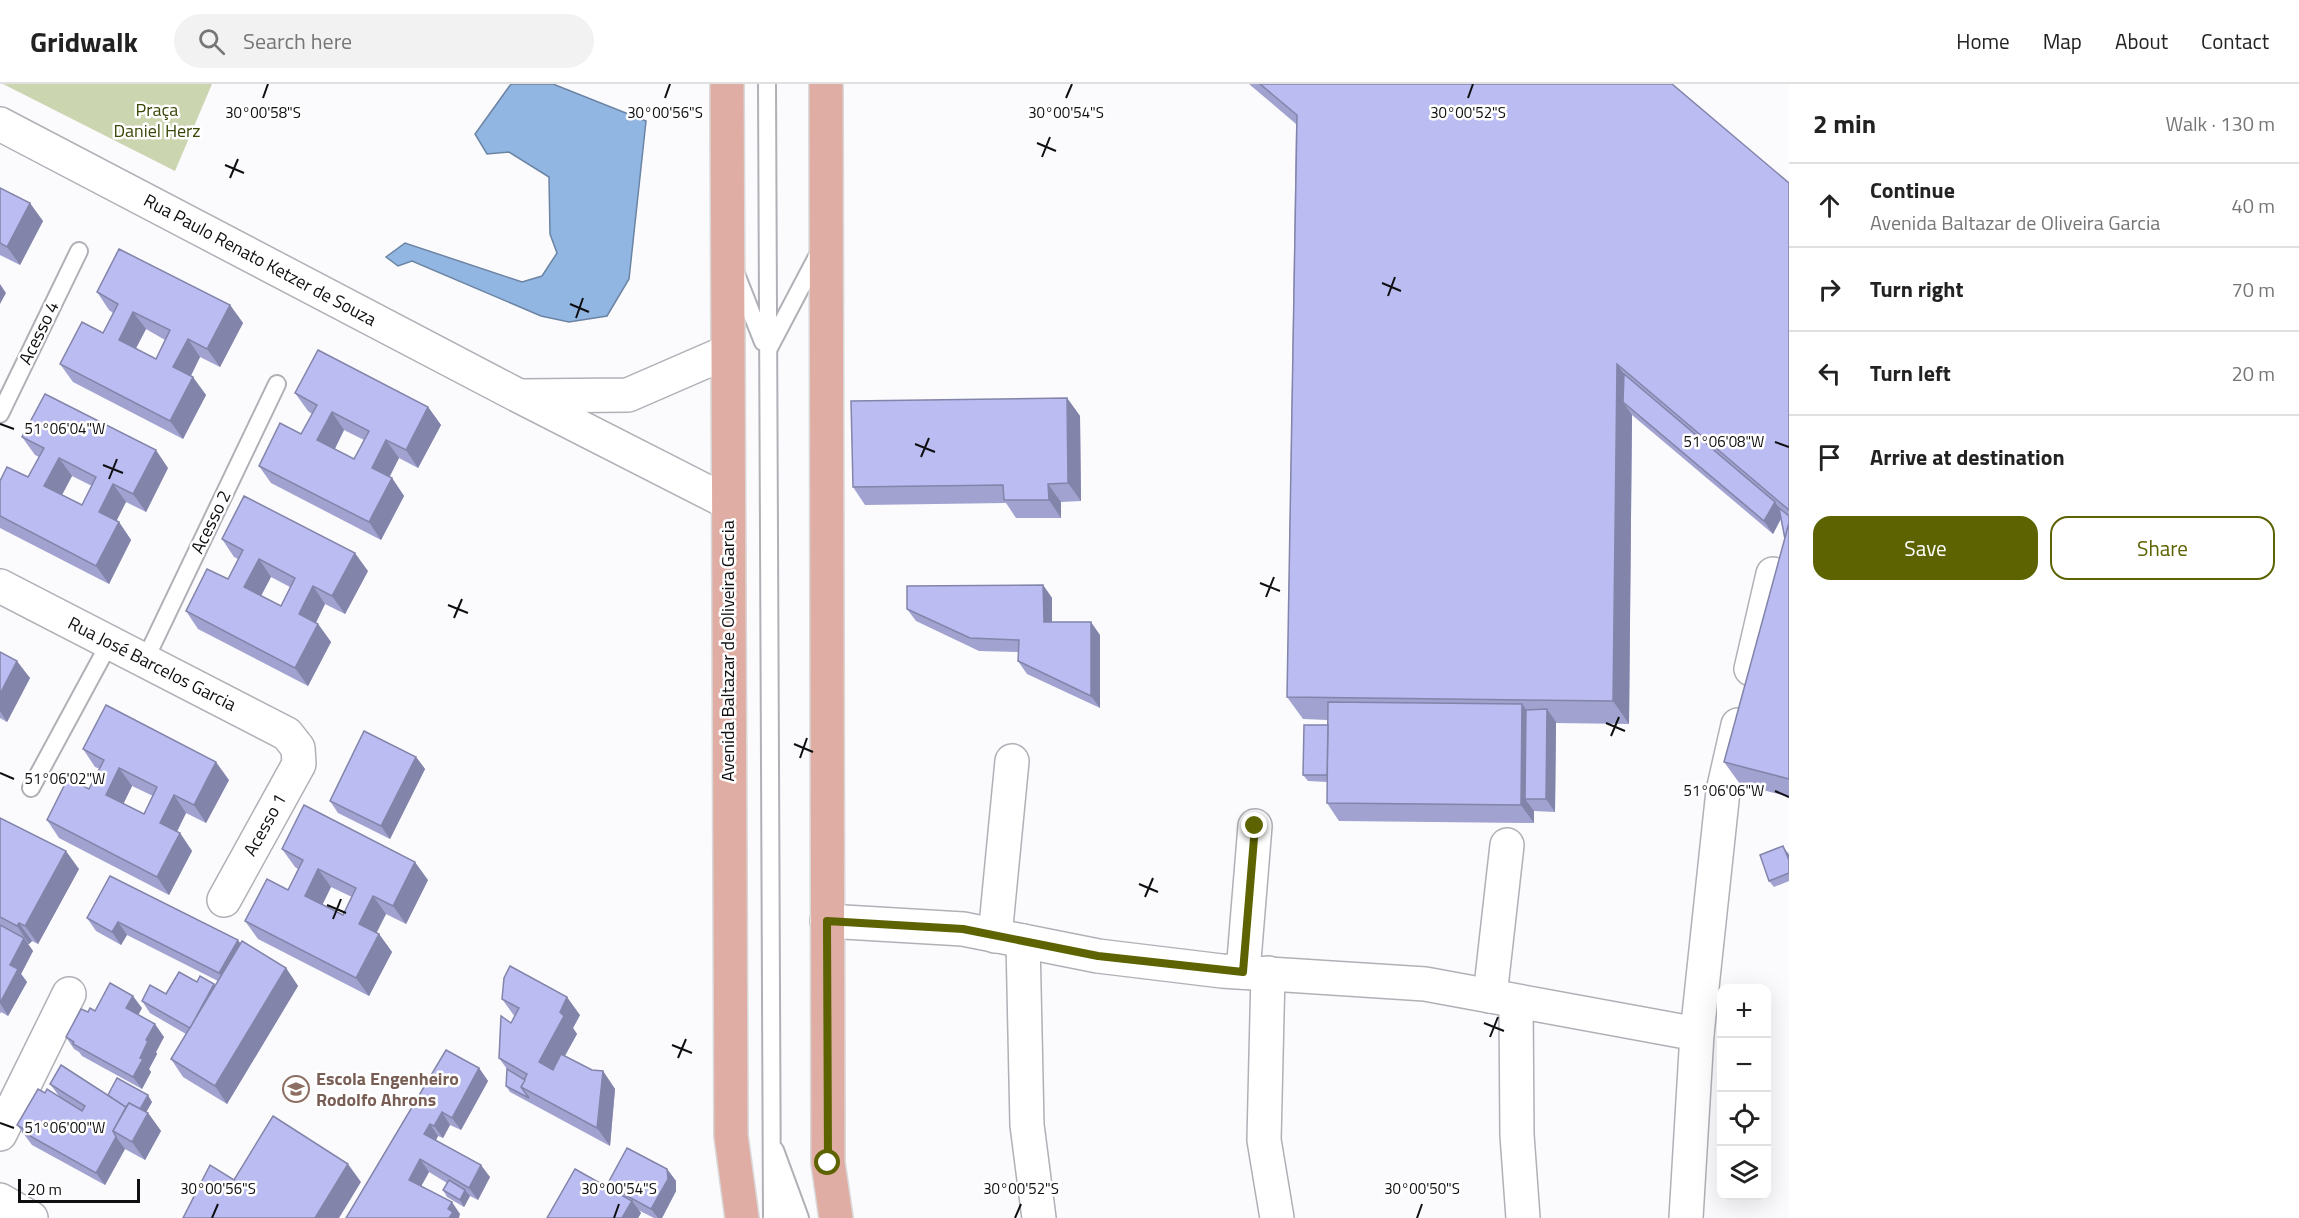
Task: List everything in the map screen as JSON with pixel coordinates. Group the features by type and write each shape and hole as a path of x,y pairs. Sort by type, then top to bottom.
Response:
{"main road":[{"name":"Avenida Baltazar de Oliveira Garcia","path":"727,84 731,1136 742,1218"},
{"path":"826,84 828,1163 836,1218"}],"street":[{"name":"Rua Paulo Renato Ketzer de Souza","path":"0,124 519,396 727,502"},
{"name":"Rua Paulo Renato Ketzer de Souza","path":"519,396 628,395 727,352"},
{"path":"1686,1218 1697,1034 1723,791 1773,574"},
{"name":"Rua José Barcelos Garcia","path":"0,586 287,734 298,748"},
{"name":"Acesso 1","path":"224,900 299,765 298,748"},
{"path":"1012,761 1009,938 1027,1125 1039,1218"},
{"path":"1255,826 1255,973 1264,1140 1277,1218"},
{"path":"1508,845 1504,999 1523,1218"},
{"path":"827,921 963,929 1098,956 1255,973 1425,984 1697,1034"},
{"path":"0,1134 69,994"},
{"path":"0,1200 31,1218"}],"lane":[{"path":"767,84 772,1218"},
{"path":"767,352 826,238"},
{"name":"Acesso 4","path":"0,414 79,251"},
{"path":"727,251 767,352"},
{"name":"Acesso 2","path":"145,660 277,384"},
{"path":"31,788 110,642"},
{"path":"770,1135 786,1218"},
{"path":"770,1135 800,1218"}],"green space":[{"name":"Praça Daniel Herz","path":"3,84 212,84 175,171"}],"water":[{"path":"511,84 553,84 646,121 629,279 607,316 569,322 541,316 412,261 398,266 386,257 405,243 522,282 542,276 557,253 550,234 549,177 509,152 487,154 475,134"}],"building":[{"path":"1260,84 1672,84 1789,183 1789,510 1617,364 1613,701 1287,697 1297,115"},
{"path":"0,188 30,203 7,247 0,243"},
{"path":"119,249 230,305 207,349 188,339 173,367 193,377 170,421 60,364 82,322 103,333 118,304 97,292","holes":["133,312 170,330 156,359 119,340"]},
{"path":"318,350 428,407 406,450 386,440 372,468 392,478 369,522 259,466 280,423 301,434 317,405 295,393","holes":["332,412 369,431 354,459 317,440"]},
{"path":"1624,374 1775,502 1764,521 1623,402"},
{"path":"45,394 156,450 133,494 113,484 99,512 119,522 96,566 0,516 0,481 7,467 28,477 44,448 22,437","holes":["59,458 96,477 82,505 44,486"]},
{"path":"1067,398 1068,483 1048,484 1049,500 1004,500 1003,485 853,487 851,401"},
{"path":"244,496 355,553 332,596 313,586 299,614 318,624 295,668 186,611 207,569 228,579 243,550 222,539","holes":["259,559 295,578 281,606 244,587"]},
{"path":"1779,508 1789,516 1785,539"},
{"path":"1789,523 1789,779 1724,762"},
{"path":"1043,585 1044,622 1091,622 1091,696 1018,661 1019,640 970,638 907,609 907,586"},
{"path":"0,652 17,661 0,694"},
{"path":"1328,702 1522,704 1521,805 1327,803"},
{"path":"106,705 216,762 194,805 174,795 160,823 180,833 157,877 47,820 68,778 89,789 104,760 83,749","holes":["119,768 157,787 144,814 106,795"]},
{"path":"1547,709 1546,799 1525,799 1526,710"},
{"path":"1304,725 1328,725 1327,775 1303,775"},
{"path":"364,731 416,757 381,826 330,801"},
{"path":"304,805 415,862 393,906 373,896 359,924 379,934 356,978 245,921 267,879 288,890 303,860 282,849","holes":["318,869 356,888 343,915 305,896"]},
{"path":"0,818 66,851 25,926 19,923 17,926 0,917"},
{"path":"1783,846 1789,860 1789,873 1769,881 1760,855"},
{"path":"110,876 238,940 219,973 118,922 112,932 87,918"},
{"path":"0,925 24,938 10,965 18,969 0,1003"},
{"path":"242,941 286,968 215,1086 171,1059"},
{"path":"510,966 567,997 560,1012 564,1016 539,1062 553,1070 561,1054 592,1070 603,1071 597,1128 521,1087 527,1074 499,1058 501,1016 511,1023 519,1008 502,999 504,978"},
{"path":"179,972 197,982 200,976 214,984 190,1028 142,1001 150,985 166,994"},
{"path":"110,983 133,996 126,1008 155,1024 146,1040 148,1041 140,1058 143,1059 133,1077 73,1044 74,1042 66,1037 81,1009 88,1012 90,1008 95,1011"},
{"path":"446,1050 479,1068 452,1118 442,1112 434,1126 430,1124 424,1134 481,1165 469,1188 420,1159 409,1180 452,1202 448,1209 453,1212 449,1218 346,1218"},
{"path":"61,1065 126,1107 113,1131 116,1137 96,1173 23,1132 25,1130 17,1125 38,1089 45,1093 47,1089 82,1111 85,1106 50,1084"},
{"path":"507,1069 525,1080 521,1087 529,1098 506,1086"},
{"path":"117,1078 148,1095 140,1109 129,1103 126,1107 108,1095"},
{"path":"129,1103 148,1113 132,1142 113,1131"},
{"path":"273,1116 348,1164 315,1218 183,1218 210,1165 234,1180"},
{"path":"627,1148 667,1169 668,1179 651,1209 607,1185"},
{"path":"575,1169 632,1201 622,1218 547,1218"},
{"path":"449,1180 465,1190 460,1200 443,1190"}],"place":[{"name":"Escola Engenheiro Rodolfo Ahrons","path":"296,1089"}],"route":[{"path":"828,1163 827,921 963,929 1098,956 1243,972 1255,826"}]}
